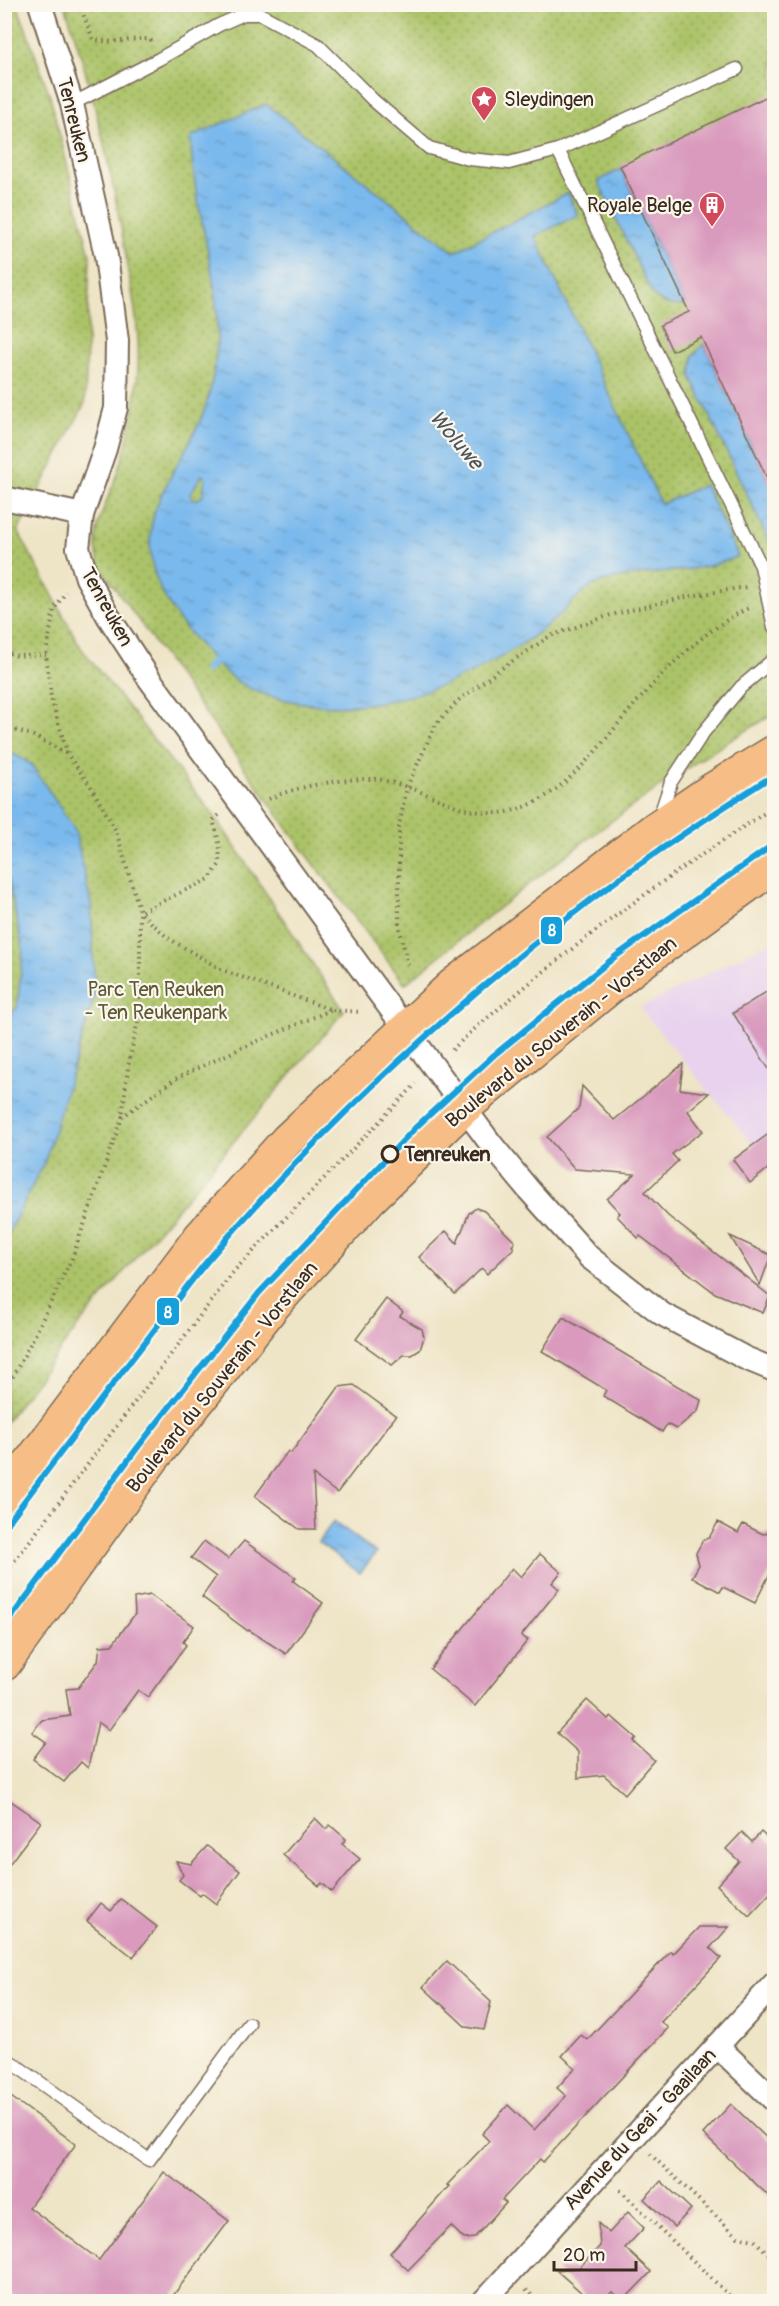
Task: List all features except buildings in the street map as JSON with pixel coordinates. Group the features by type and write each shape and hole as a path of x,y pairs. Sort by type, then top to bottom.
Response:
{"main road":[{"path":"4,1497 200,1237 287,1140 453,984 656,828 710,791 774,752"},
{"name":"Boulevard du Souverain - Vorstlaan","path":"4,1664 153,1458 273,1306 371,1198 465,1107 632,970 774,866"}],"street":[{"name":"Tenreuken","path":"40,4 72,104 106,256 117,341 116,408 82,515 78,548 87,578 108,616 148,677 405,1028 528,1189 589,1257 662,1314 745,1358 774,1370"},
{"path":"4,498 82,515"},
{"name":"Avenue du Geai - Gaailaan","path":"483,2301 774,1984"},
{"path":"717,2046 774,2100"}],"lane":[{"path":"72,104 219,25 244,14 260,14 318,45 373,100 429,148 469,159 510,163 558,150 737,69"},
{"path":"558,150 761,566 774,627"},
{"path":"656,828 671,782 704,733 741,687 774,659"},
{"path":"4,2057 149,2160 249,2024"}],"path":[{"path":"79,4 93,39 108,43 136,38 150,39 159,59"},
{"path":"408,964 399,926 399,826 407,787 436,724 459,700 550,636 611,615 690,596 765,583"},
{"path":"4,1393 72,1258 122,1118 128,1067 140,1011 140,912 116,831 90,785 68,755 51,698 46,655 54,609 65,592"},
{"path":"269,799 286,791 348,781 377,779 407,787 465,810 483,813 512,811 538,800 562,784 587,761 638,701 698,640 730,616 768,599"},
{"path":"4,651 17,656 46,655"},
{"path":"4,727 32,735 68,755"},
{"path":"4,1575 234,1271 392,1106 472,1031 595,930 774,807"},
{"path":"140,912 209,879 219,865 220,846 213,820 220,815"},
{"path":"140,912 168,938 222,970 332,1010 361,1012"},
{"path":"122,1118 175,1079 240,1048 332,1010"},
{"path":"648,2151 738,2237 754,2240 774,2259"},
{"path":"616,2186 736,2301"},
{"path":"523,2287 539,2301"}],"shaded area":[{"path":"774,940 774,1155 763,1157 640,1008"}],"green space":[{"name":"Parc Ten Reuken - Ten Reukenpark","path":"17,4 50,96 90,255 85,403 18,531 81,648 216,818 344,1011 78,1326 5,1423 4,5"},
{"path":"65,5 774,5 774,714 725,743 630,808 539,876 405,984 296,840 100,567 96,541 97,529 118,472 132,419 137,379 138,338 131,284 108,161 84,67"}],"water":[{"path":"266,104 454,252 568,193 578,215 535,236 661,504 705,485 738,556 702,567 627,576 592,586 545,627 500,657 443,685 414,695 384,702 322,705 272,697 230,676 197,642 167,601 152,564 150,541 159,500 205,408 212,381 217,345 215,293 196,189 191,137","holes":["202,475 205,478 203,495 198,499 192,499 190,494"]},
{"path":"621,169 685,304 675,306 667,304 652,294 598,181"},
{"path":"704,344 770,484 774,483 774,552 691,376 693,356"},
{"path":"5,749 31,764 75,830 91,904 95,994 45,1161 5,1240 5,1014 17,1009 23,950 8,880 5,876"},
{"path":"334,1521 376,1553 360,1573 318,1542"}],"waterway":[{"name":"Woluwe","path":"207,669 223,656"}],"transit line":[{"name":"8","path":"4,1528 209,1259 255,1206 353,1105 456,1010 564,920 658,851 774,775"},
{"name":"8","path":"4,1627 138,1447 259,1293 415,1128 494,1055 616,956 774,844"}],"place":[{"name":"Sleydingen","path":"484,122"},
{"name":"Royale Belge","path":"712,228"},
{"name":"Tenreuken","path":"390,1154"}]}
